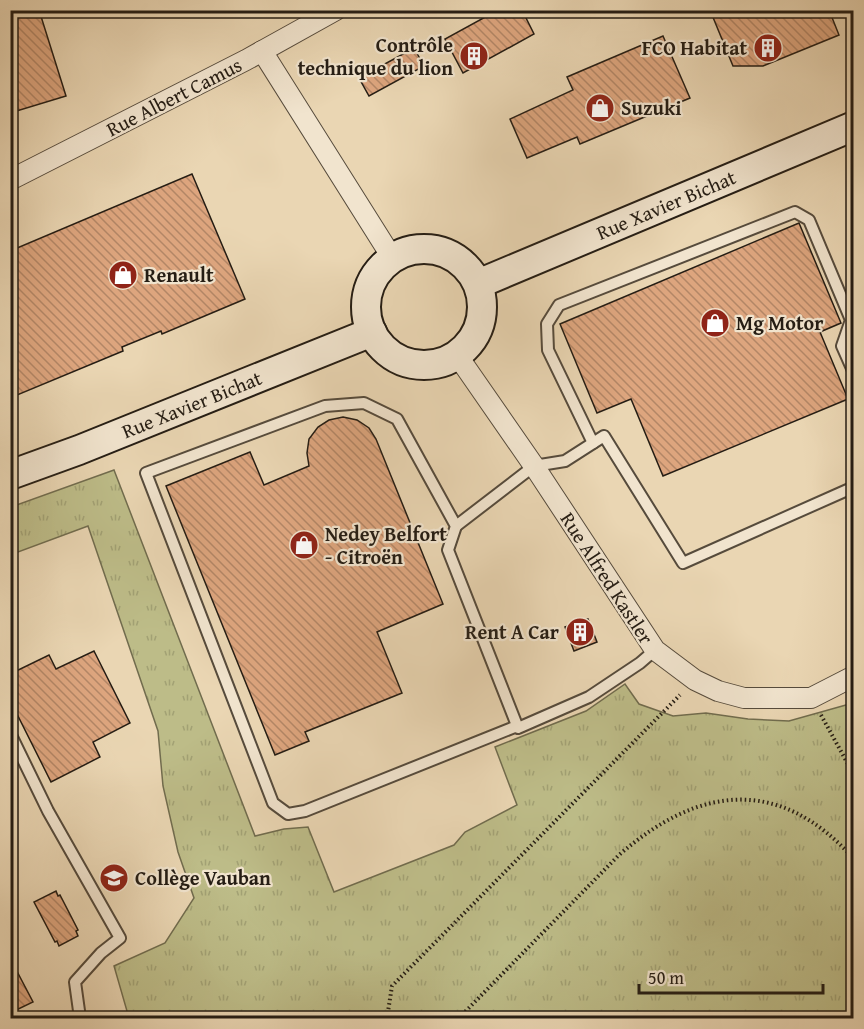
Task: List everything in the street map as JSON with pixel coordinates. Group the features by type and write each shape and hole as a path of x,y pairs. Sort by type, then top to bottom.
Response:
{"main road":[{"name":"Rue Xavier Bichat","path":"478,284 854,126"},
{"path":"431,249 451,255 467,267 478,284 483,303 480,323 472,341 458,355 439,363 419,365 400,359 383,348 372,332 367,316 367,299 371,283 380,269 411,250 431,249"},
{"name":"Rue Xavier Bichat","path":"10,475 79,450 372,332"}],"street":[{"name":"Rue Albert Camus","path":"10,180 262,51 336,10"},
{"path":"262,51 393,259"},
{"name":"Rue Alfred Kastler","path":"458,355 655,650 695,680 718,691 744,698 811,698 854,676"}],"lane":[{"path":"593,443 548,350 547,324 559,304 795,212 809,220 851,320 842,346 854,373"},
{"path":"456,526 397,419 364,403 325,406 146,473 273,803 288,814 305,811 517,726 518,728 589,697 640,663 655,650"},
{"path":"517,726 448,550 456,526 534,466 565,462 604,436 683,563 854,487"},
{"path":"10,733 48,811 120,938 100,953 75,982 80,1018"}],"path":[{"path":"387,1018 392,986 695,680"},
{"path":"811,698 854,775"},
{"path":"459,1018 619,855 661,822 680,813 717,802 736,800 768,802 812,822 854,859"}],"green space":[{"path":"114,470 255,836 284,829 308,827 334,892 454,845 465,832 517,805 495,747 586,711 625,684 639,704 673,716 706,713 748,719 789,721 853,703 853,1018 127,1018 114,966 165,943 194,898 178,852 163,786 158,731 88,526 10,555 11,507"}],"building":[{"path":"10,10 39,10 66,96 10,113"},
{"name":"Contrôle technique du lion","path":"498,10 522,10 534,34 463,73 445,39"},
{"name":"FCO Habitat","path":"710,10 809,10 812,17 829,10 839,35 763,66 733,66"},
{"name":"Suzuki","path":"663,36 690,98 580,144 577,137 527,158 510,119 573,90 567,77"},
{"path":"414,48 424,66 369,96 359,78"},
{"name":"Renault","path":"192,174 245,299 162,334 161,331 122,347 123,351 10,398 10,251"},
{"path":"799,223 841,323 820,332 848,399 663,476 631,399 597,413 560,324"},
{"name":"Nedey Belfort - Citroën","path":"343,417 357,420 369,428 376,439 443,604 377,632 402,693 305,732 309,741 275,755 166,486 250,452 264,485 309,466 307,453 309,439 318,427 329,420"},
{"name":"Rent A Car","path":"588,619 597,642 574,651 565,627"},
{"path":"94,651 130,723 93,742 100,757 51,782 10,700 10,674 49,655 56,669"},
{"path":"56,891 78,930 76,931 78,936 59,946 34,902"},
{"path":"10,958 33,1002 10,1013"}],"place":[{"name":"FCO Habitat","path":"768,48"},
{"name":"Contrôle technique du lion","path":"474,56"},
{"name":"Suzuki","path":"600,108"},
{"name":"Renault","path":"123,275"},
{"name":"Mg Motor","path":"715,323"},
{"name":"Nedey Belfort - Citroën","path":"304,545"},
{"name":"Rent A Car","path":"580,632"},
{"name":"Collège Vauban","path":"114,878"}]}
